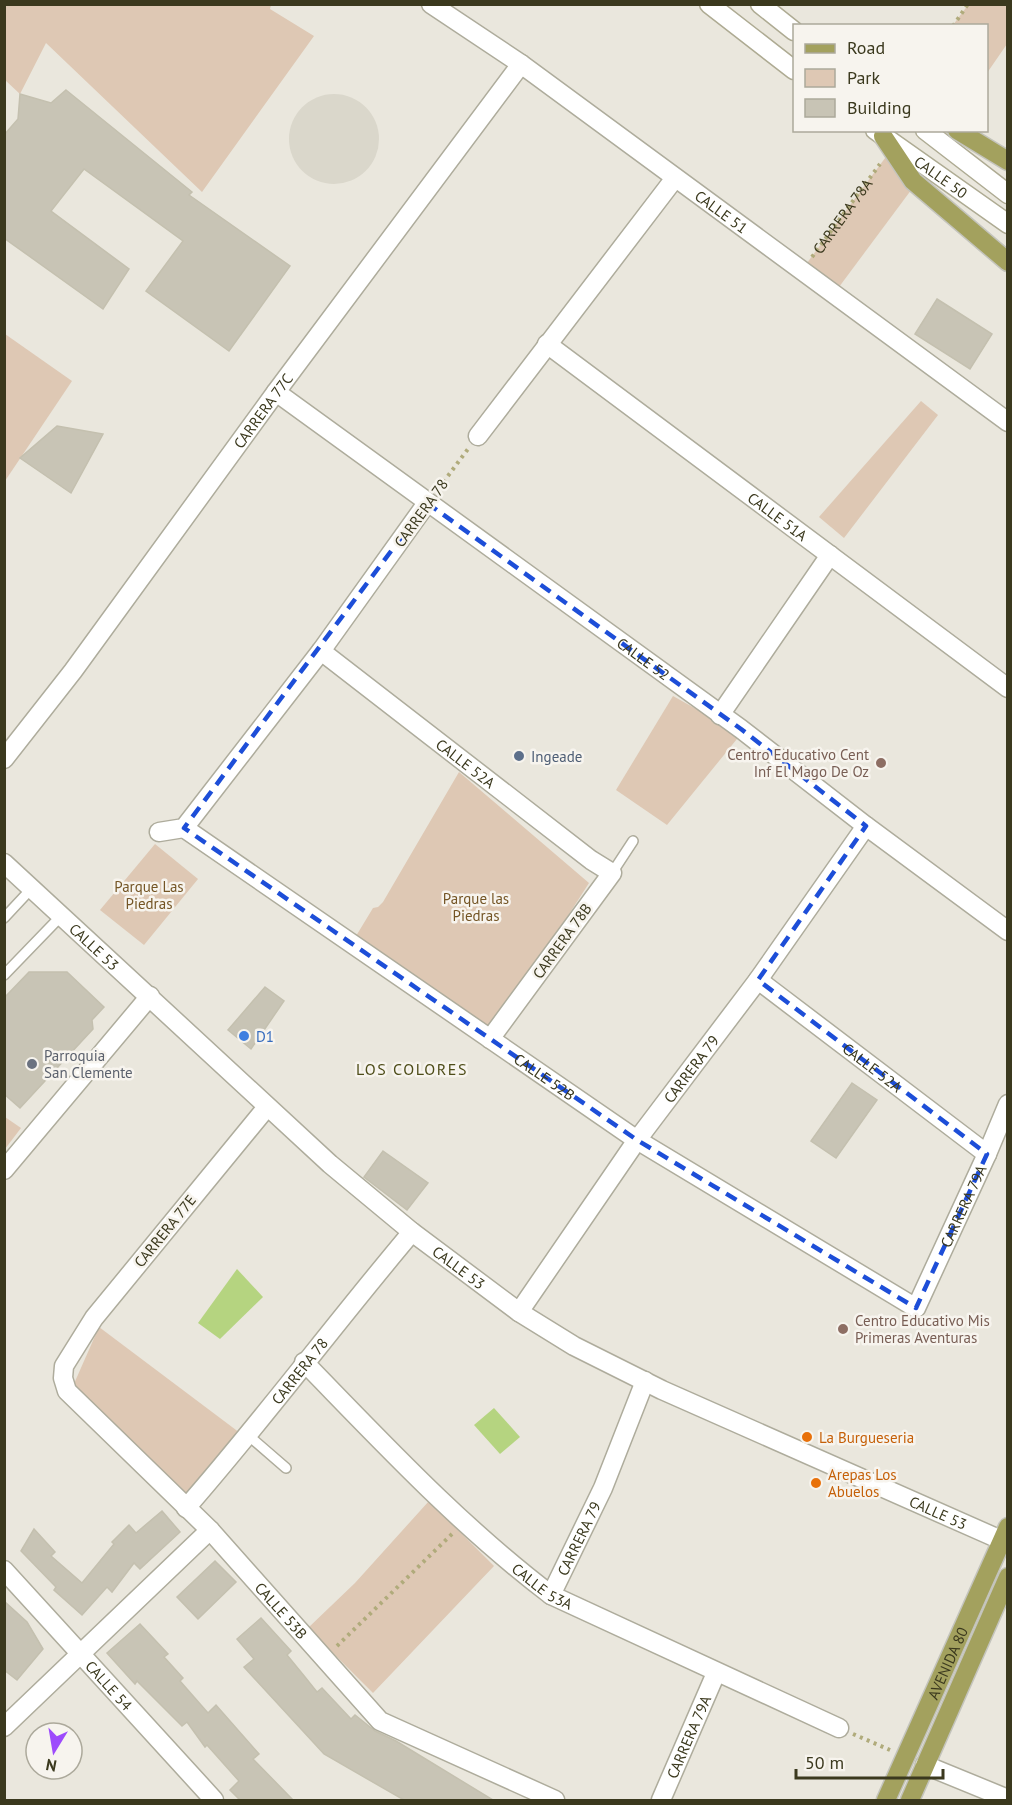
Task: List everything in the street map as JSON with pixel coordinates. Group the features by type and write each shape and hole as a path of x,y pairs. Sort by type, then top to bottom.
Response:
{"main road":[{"path":"960,132 1008,160"},
{"path":"879,134 913,181 1008,262"},
{"name":"AVENIDA 80","path":"886,1800 1004,1534"},
{"name":"AVENIDA 80","path":"910,1800 1008,1577"}],"street":[{"name":"CALLE 51","path":"431,4 521,64 1008,422"},
{"path":"709,4 793,68"},
{"path":"760,4 793,29"},
{"name":"CARRERA 77C","path":"4,759 73,671 276,392 521,64"},
{"name":"CALLE 50","path":"928,132 1008,194"},
{"name":"CALLE 50","path":"879,134 1008,224"},
{"path":"478,436 675,178"},
{"name":"CALLE 51A","path":"547,344 1008,688"},
{"name":"CALLE 52","path":"276,392 720,715 1008,931"},
{"name":"CARRERA 78","path":"184,828 321,651 427,503"},
{"path":"720,715 830,555"},
{"name":"CALLE 52A","path":"321,651 591,860 612,873"},
{"name":"CARRERA 79","path":"519,1312 637,1140 758,980 866,826"},
{"path":"159,832 184,828"},
{"name":"CALLE 52B","path":"184,828 637,1140 916,1308"},
{"name":"CALLE 53","path":"4,863 267,1107 412,1232 519,1312 574,1346 645,1381 1004,1534"},
{"name":"CARRERA 78B","path":"490,1040 612,873"},
{"name":"CALLE 52A","path":"758,980 987,1154"},
{"path":"4,1170 150,996"},
{"name":"CARRERA 79A","path":"916,1308 1008,1104"},
{"name":"CARRERA 77E","path":"68,1359 94,1318 267,1107"},
{"name":"CARRERA 78","path":"186,1508 249,1436 304,1362 412,1232"},
{"name":"CALLE 53B","path":"68,1359 63,1371 67,1390 210,1530 380,1721 555,1800"},
{"name":"CALLE 53A","path":"304,1362 464,1522 510,1564 551,1595 839,1728"},
{"name":"CARRERA 79","path":"551,1595 603,1488 645,1381"},
{"path":"4,1726 210,1530"},
{"name":"CALLE 54","path":"4,1570 80,1652 207,1798"},
{"name":"CARRERA 79A","path":"661,1800 716,1673"},
{"path":"925,1765 1008,1799"}],"lane":[{"name":"CARRERA 78B","path":"612,873 633,841"},
{"path":"4,918 32,888"},
{"path":"4,975 62,915"},
{"path":"249,1436 286,1468"}],"path":[{"path":"954,24 968,4"},
{"name":"CARRERA 78A","path":"802,269 880,163"},
{"name":"CARRERA 78","path":"427,503 478,436"},
{"path":"324,1659 464,1522"},
{"path":"839,1728 891,1751"}],"highlighted area":[{"path":"427,503 741,729 866,826 758,980 987,1154 916,1308 637,1140 184,828"}],"shaded area":[{"path":"334,94 351,98 366,107 375,122 379,139 375,156 366,171 351,180 334,184 317,180 302,171 293,156 289,139 293,122 302,107 317,98"},
{"path":"237,1269 263,1297 220,1339 198,1323"},
{"path":"494,1408 520,1437 500,1454 474,1425"}],"green space":[{"path":"5,4 271,5 270,9 314,36 202,192 46,43 20,94 5,80"},
{"path":"968,5 1007,5 1007,44 988,72 988,24 954,24"},
{"path":"897,142 929,166 839,287 807,263"},
{"path":"5,334 72,381 5,481"},
{"path":"921,401 938,415 844,538 819,517"},
{"path":"673,696 741,734 667,825 616,790"},
{"name":"Parque las Piedras","path":"459,772 589,883 494,1031 353,941 373,908 383,902"},
{"name":"Parque Las Piedras","path":"155,844 198,879 144,945 100,910"},
{"path":"5,1117 21,1128 5,1149"},
{"path":"99,1327 244,1436 186,1505 73,1386"},
{"path":"429,1501 494,1566 373,1693 308,1628 355,1583"}],"building":[{"path":"66,90 192,192 189,195 290,266 229,351 146,291 183,241 84,169 51,211 129,269 103,309 4,238 4,135 18,119 20,94 51,103"},
{"path":"937,299 992,334 970,369 915,334"},
{"path":"57,426 103,434 71,493 20,458"},
{"name":"Parroquia San Clemente","path":"29,972 67,972 104,1007 92,1020 93,1029 20,1108 4,1094 4,998"},
{"path":"265,987 284,1001 251,1049 228,1030"},
{"path":"852,1083 877,1100 836,1158 811,1141"},
{"path":"383,1151 428,1183 407,1210 364,1177"},
{"path":"162,1511 180,1532 140,1569 134,1563 112,1592 107,1587 82,1615 54,1590 56,1587 21,1551 34,1529 55,1552 51,1556 82,1583 114,1544 112,1542 129,1525 136,1533"},
{"path":"215,1561 236,1582 198,1619 177,1597"},
{"path":"4,1601 27,1622 43,1649 17,1680 4,1670"},
{"path":"261,1618 291,1651 287,1655 317,1692 322,1688 351,1719 355,1715 375,1731 396,1741 493,1800 404,1800 324,1754 244,1667 254,1659 237,1639"},
{"path":"140,1624 168,1654 164,1657 183,1678 180,1681 208,1713 216,1705 259,1754 253,1759 293,1800 240,1800 230,1790 239,1781 207,1745 205,1747 187,1722 182,1726 137,1681 135,1684 107,1653"}],"place":[{"name":"Ingeade","path":"519,756"},
{"name":"Centro Educativo Cent Inf El Mago De Oz","path":"881,763"},
{"name":"D1","path":"244,1036"},
{"name":"Parroquia San Clemente","path":"32,1064"},
{"name":"Centro Educativo Mis Primeras Aventuras","path":"843,1329"},
{"name":"La Burgueseria","path":"807,1437"},
{"name":"Arepas Los Abuelos","path":"816,1483"}],"district":[{"name":"LOS COLORES","path":"412,1069"}]}
